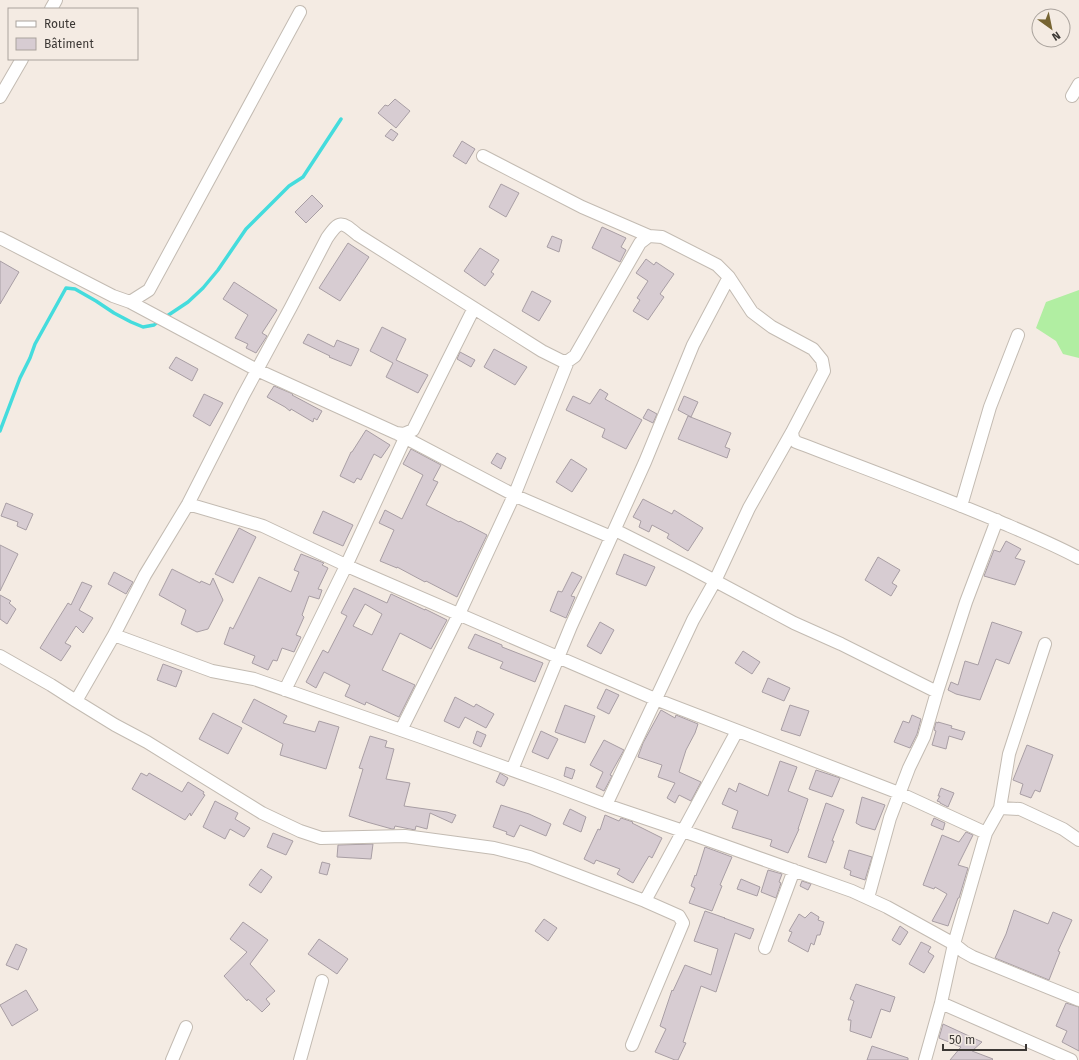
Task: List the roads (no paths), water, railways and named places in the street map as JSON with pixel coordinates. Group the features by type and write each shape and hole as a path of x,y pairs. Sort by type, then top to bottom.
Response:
{"street":[{"path":"130,302 149,290 300,12"},
{"path":"0,97 21,60"},
{"path":"1072,96 1079,84"},
{"path":"483,156 582,207 649,236 662,237 716,265 729,277 752,312 772,327 813,349 822,360 824,371 792,432 749,508 715,581 693,620 606,805"},
{"path":"76,701 114,635 145,575 188,504 327,238 338,225 346,225 358,235 542,351 562,361 568,361"},
{"path":"401,730 459,614 514,495 568,361 575,356 640,243 649,236"},
{"path":"0,238 113,296 130,302 257,370 401,435 514,495 613,533 715,581 794,623 841,644 937,692"},
{"path":"512,770 571,626 645,462 693,345 729,277"},
{"path":"285,690 346,566 401,435 413,430 474,308"},
{"path":"961,506 990,407 1018,335"},
{"path":"792,432 793,438 796,442 997,520 1057,546 1079,558"},
{"path":"188,504 263,526 346,566 655,699 899,794 986,833"},
{"path":"868,898 890,818 909,768 924,737 966,602 997,520"},
{"path":"114,635 212,671 254,679 852,891 887,907 954,944 973,957 1079,1000"},
{"path":"925,1060 941,1003 954,944 986,833 1000,808 1009,754 1045,644"},
{"path":"0,656 51,685 115,725 147,742 262,813 300,832 321,838 405,836 494,848 530,857 645,901 679,916 683,923 632,1045"},
{"path":"645,901 737,731"},
{"path":"1000,808 1020,809 1079,840"},
{"path":"766,948 794,870"},
{"path":"300,1060 322,981"},
{"path":"941,1003 1071,1060"},
{"path":"172,1060 186,1027"}],"waterway":[{"path":"164,318 188,302 203,288 218,270 246,229 289,186 303,177 341,119"},
{"path":"0,431 20,378 35,344 66,288 75,289 114,313 143,327 154,325 159,321"}]}
